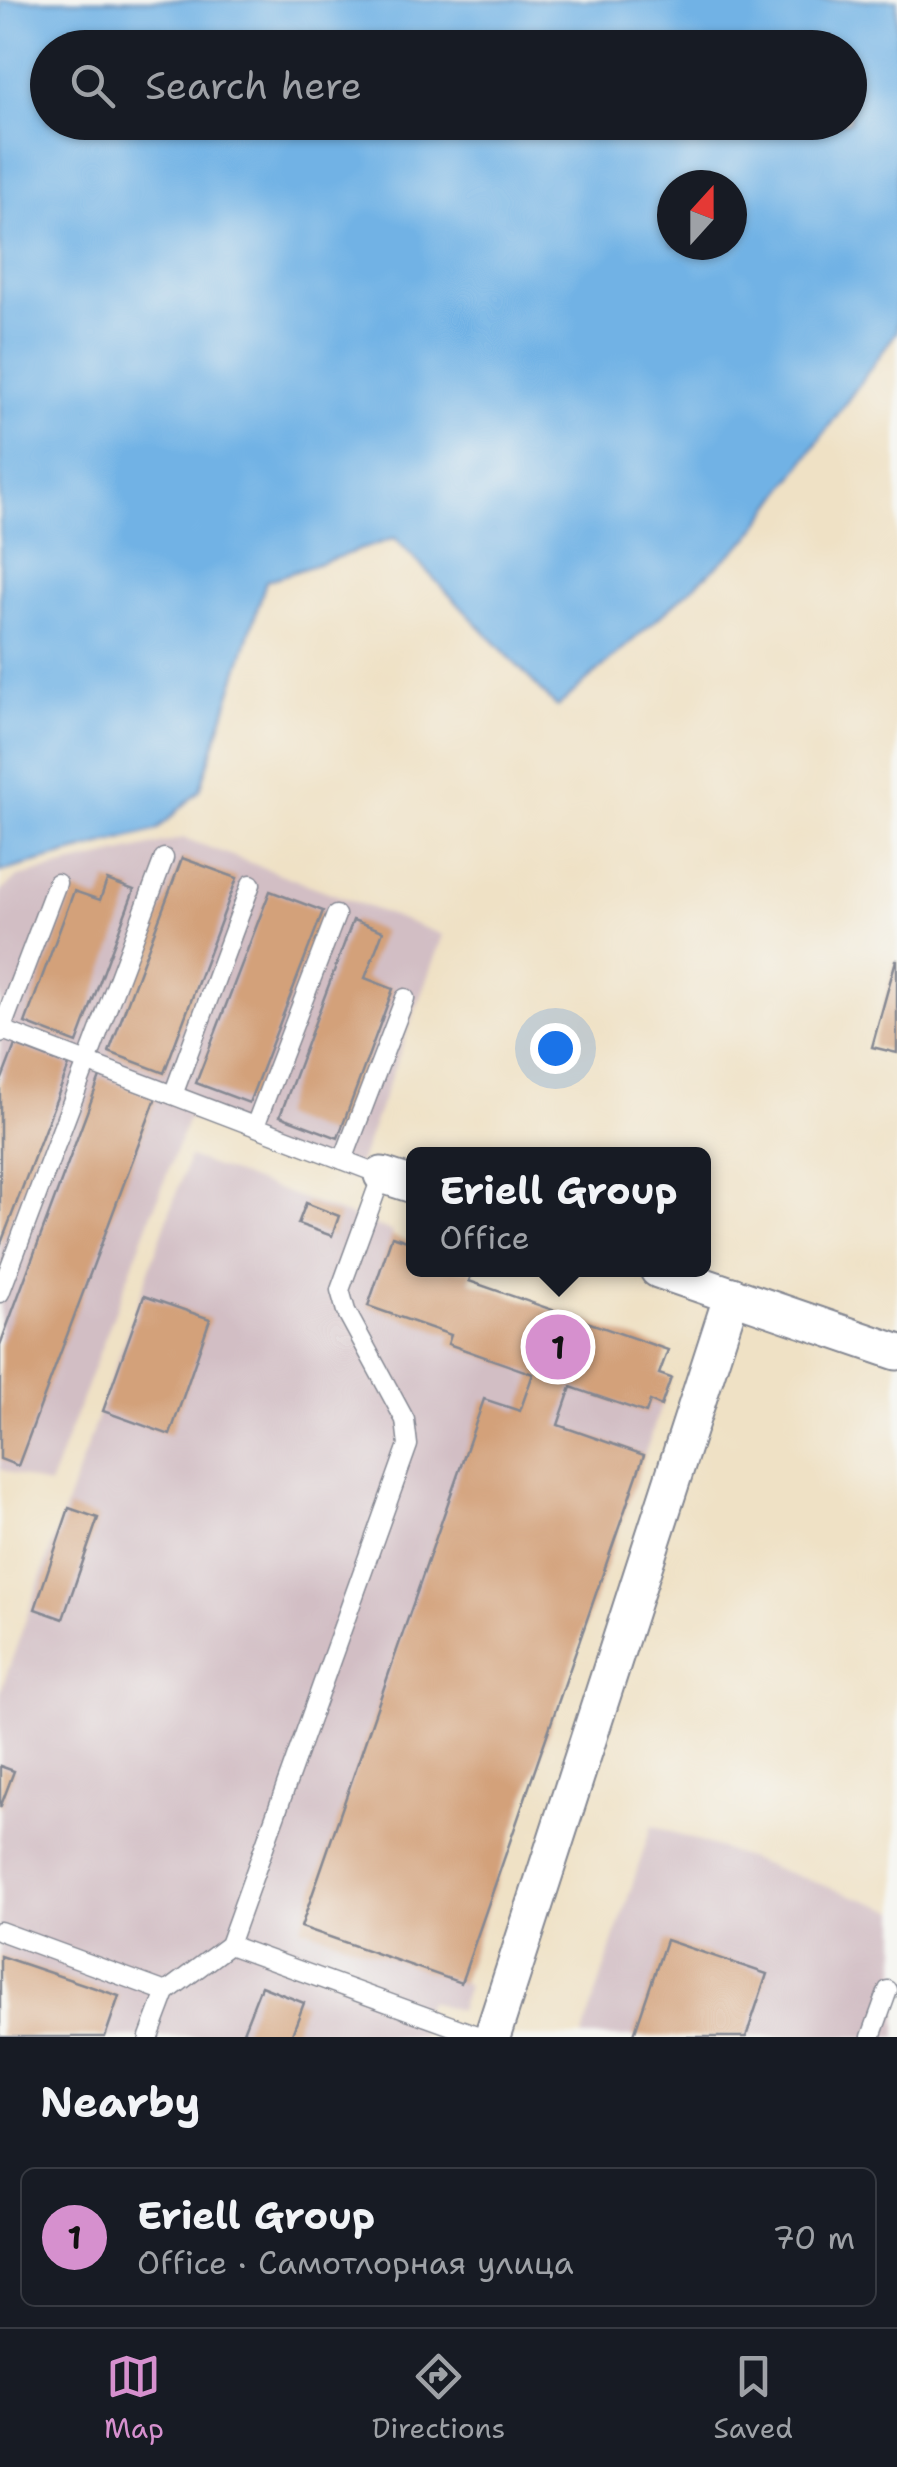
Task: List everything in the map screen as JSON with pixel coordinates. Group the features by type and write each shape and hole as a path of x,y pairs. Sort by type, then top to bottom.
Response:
{"street":[{"path":"679,1277 897,1352"},
{"path":"492,2037 732,1295"}],"lane":[{"path":"0,1293 164,858"},
{"path":"57,883 0,1031 398,1180 340,1290 346,1311 405,1420 408,1445 229,1945 166,1992 149,2037"},
{"path":"173,1095 251,884"},
{"path":"255,1126 336,915"},
{"path":"343,1160 405,998"},
{"path":"0,1931 166,1992"},
{"path":"229,1945 482,2037"},
{"path":"871,2037 888,1990"}],"shaded area":[{"path":"184,838 443,935 353,1180 188,1118 49,1486 0,1469 0,892 18,877"},
{"path":"189,1157 393,1232 392,1236 406,1241 406,1277 471,1277 470,1281 668,1350 660,1373 671,1378 462,1982 467,1985 459,2011 428,2001 418,2027 424,2037 0,2037 0,1693"},
{"path":"652,1825 897,1911 897,2037 582,2037"}],"water":[{"path":"0,0 897,0 897,331 749,538 557,707 395,538 266,581 200,790 157,830 0,872"}],"building":[{"path":"182,858 237,878 164,1073 109,1052"},
{"path":"107,880 134,890 77,1043 25,1023 74,891 100,900"},
{"path":"270,891 323,911 249,1103 196,1083"},
{"path":"353,920 383,931 365,978 393,989 338,1138 280,1116"},
{"path":"897,960 897,1053 872,1047"},
{"path":"15,1045 69,1066 0,1246 0,1084"},
{"path":"100,1077 156,1098 18,1466 0,1459 0,1345"},
{"path":"306,1203 339,1216 332,1236 298,1224"},
{"path":"392,1236 406,1241 406,1277 470,1277 469,1281 668,1350 659,1374 671,1378 661,1406 650,1401 646,1413 571,1387 558,1425 644,1455 461,1983 301,1927 484,1399 520,1411 533,1374 448,1344 451,1335 368,1306"},
{"path":"144,1296 210,1319 170,1435 103,1411"},
{"path":"69,1508 98,1518 63,1619 35,1609"},
{"path":"0,1766 14,1771 0,1808"},
{"path":"666,1940 767,1974 746,2037 633,2037"},
{"path":"0,1956 119,1996 105,2037 0,2037"},
{"path":"261,1986 304,2003 291,2037 241,2037"}],"place":[{"name":"Eriell Group","path":"558,1347"}]}
